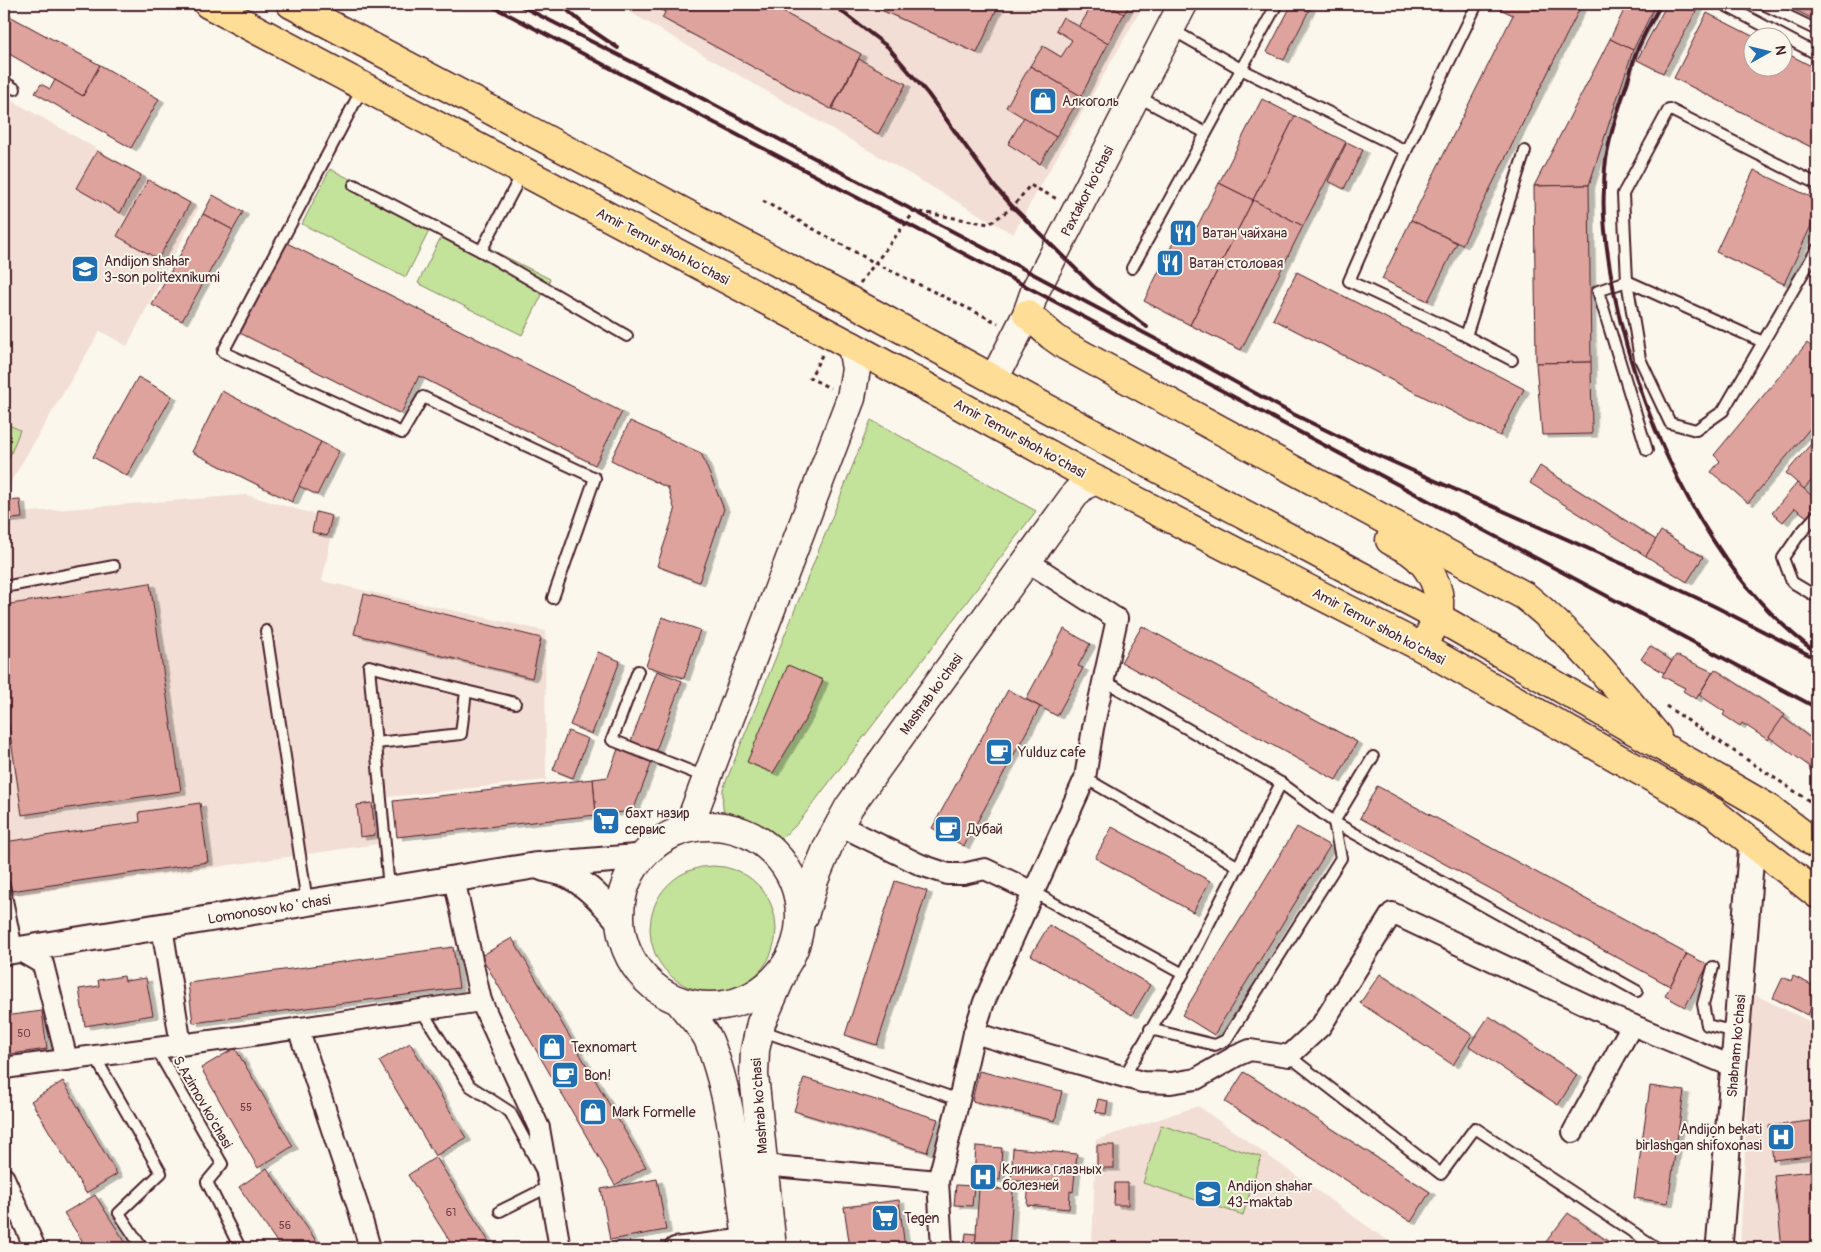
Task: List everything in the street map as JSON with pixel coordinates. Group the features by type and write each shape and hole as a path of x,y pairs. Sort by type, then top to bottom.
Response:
{"main road":[{"name":"Amir Temur shoh ko'chasi","path":"208,4 842,341 1096,480 1423,648 1713,812 1817,894"},
{"path":"291,4 847,299 1114,445 1438,617 1668,748 1770,809 1817,845"},
{"name":"Paxtakor ko'chasi","path":"994,379 1022,324 1035,292 1183,4"},
{"path":"1022,324 1037,339 1046,352 1412,552 1430,572 1438,589 1440,608 1438,617 1423,648"},
{"path":"1022,324 1052,336 1066,346 1525,596 1549,615 1575,642 1668,748"},
{"path":"688,828 851,398 856,369 842,341"},
{"name":"Mashrab ko'chasi","path":"755,1245 762,1165 754,1075 755,1050 761,1023 794,950 814,880 839,825 876,770 1076,493 1083,486 1096,480"},
{"name":"Mashrab ko'chasi","path":"784,969 764,990 737,1003 708,1008 678,1002 656,989 638,970 625,947 620,922 622,898 629,876 642,856 663,839 688,828 718,826 746,833 771,849 790,872 800,900 800,930"},
{"name":"Mashrab ko'chasi","path":"678,1002 708,1039 724,1089 737,1165 755,1245"}],"street":[{"path":"942,1248 938,1181 974,1033 984,1002 1084,778 1117,619 1027,560"},
{"path":"839,825 921,866 948,874 963,874 985,869 1033,892"},
{"name":"Shabnam ko'chasi","path":"1719,1248 1752,843"},
{"name":"Lomonosov koʻchasi","path":"11,950 533,866 642,856"},
{"path":"533,866 564,873 583,885 601,899 620,922"},
{"path":"454,879 480,1001 539,1128 560,1248"},
{"path":"974,1033 1142,1082 1171,1083 1196,1079 1250,1050 1289,1056 1321,1026 1392,913 1632,1025 1734,1067"},
{"path":"162,927 181,1045"},
{"path":"11,950 43,964 67,1060"},
{"path":"4,1068 181,1045 480,1001"},
{"path":"1573,1132 1632,1025"},
{"path":"298,1028 360,1210 370,1248"},
{"path":"762,1165 938,1181"},
{"path":"4,1180 36,1248"},
{"path":"675,1248 755,1245"}],"lane":[{"path":"1132,268 1277,4"},
{"path":"1723,4 1817,54"},
{"path":"1762,4 1817,30"},
{"path":"1476,6 1406,151 1349,280 1512,360"},
{"path":"1170,29 1241,70 1406,151"},
{"path":"4,82 15,89"},
{"path":"363,86 223,352 402,434 423,397 595,478 553,598"},
{"path":"1136,95 1206,133"},
{"path":"1817,184 1669,109 1623,194 1628,281 1640,358 1670,423 1696,430 1723,411 1817,249"},
{"path":"1466,336 1525,151"},
{"path":"481,251 523,171"},
{"path":"354,185 481,251 627,336"},
{"path":"1648,450 1598,291 1628,281 1763,342"},
{"path":"1817,515 1799,535 1783,558 1792,582 1817,597"},
{"path":"4,587 114,566"},
{"path":"266,631 307,903"},
{"path":"389,890 369,666 515,703"},
{"path":"638,671 612,740 707,778"},
{"path":"1103,680 1281,783 1334,822 1637,992"},
{"path":"376,743 461,734 466,691"},
{"path":"1150,1029 1215,1045 1226,1040 1342,858 1334,822 1373,757"},
{"path":"1084,778 1239,867"},
{"path":"1124,1077 1183,974 1281,783"},
{"path":"4,885 11,950"},
{"path":"1033,892 1183,974"},
{"path":"1713,967 1702,1004 1707,1025 1737,1032"},
{"path":"421,1010 470,1086 510,1112 550,1186 500,1211"},
{"path":"760,1030 959,1100"},
{"name":"S.Azimov ko'chasi","path":"156,1048 222,1164 207,1182 240,1248"},
{"path":"1289,1056 1441,1174 1474,1128 1657,1248"},
{"path":"95,1057 161,1173 119,1213 142,1248"}],"path":[{"path":"847,299 915,211 989,224 1013,207 1030,185 1078,210"},
{"path":"764,201 875,263 1022,324"},
{"path":"842,341 810,378 851,398"},
{"path":"1666,706 1817,806"}],"shaded area":[{"path":"616,4 1144,4 1013,234"},
{"name":"Andijon shahar 3-son politexnikumi","path":"4,96 199,207 127,346 100,331 4,493"},
{"path":"246,495 335,520 322,581 545,631 546,780 388,797 392,842 4,897 4,514"},
{"name":"Аndijon bekati birlashgan shifoxonasi","path":"1753,994 1817,1025 1817,1248 1740,1248"},
{"name":"Andijon shahar 43-maktab","path":"1198,1106 1398,1248 1092,1248 1096,1140"}],"green space":[{"path":"330,169 434,221 406,277 302,224"},
{"path":"446,227 550,279 522,335 418,283"},
{"path":"871,420 1036,511 802,818 782,837 770,840 753,838 737,830 726,816 723,806 723,789"},
{"path":"4,423 20,430 4,471"},
{"path":"713,866 737,870 758,884 772,905 776,929 772,953 758,974 737,988 713,992 689,988 668,974 654,953 650,929 654,905 668,884 689,870"},
{"path":"1161,1125 1261,1157 1243,1215 1143,1183"}],"building":[{"path":"649,4 670,4 665,12"},
{"path":"670,4 768,4 861,54 831,109 662,18"},
{"path":"868,4 999,4 977,53"},
{"path":"1093,4 1107,4 1124,14 1108,44 1079,27"},
{"path":"1107,4 1130,4 1124,14"},
{"path":"1292,4 1301,4 1310,8 1284,60 1267,52"},
{"path":"1490,4 1582,4 1462,245 1411,220 1513,15"},
{"path":"1627,4 1656,4 1633,50 1610,39"},
{"path":"1667,4 1700,4 1663,73 1637,60"},
{"path":"1783,4 1817,4 1817,21"},
{"path":"4,13 100,65 83,96 4,51"},
{"path":"1707,13 1744,32 1744,78 1794,78 1794,57 1817,69 1817,150 1674,78"},
{"path":"1063,17 1108,44 1081,96 1030,66 1043,46 1061,57 1072,40 1056,30"},
{"path":"1610,39 1633,50 1589,185 1534,186"},
{"path":"859,59 906,84 878,134 832,109"},
{"path":"100,65 159,99 131,148 35,93 41,84 50,89 55,80 83,96"},
{"name":"Алкоголь","path":"1030,66 1081,96 1056,137 1006,107"},
{"path":"1262,99 1295,116 1253,200 1219,183"},
{"path":"1295,116 1346,142 1303,226 1253,200"},
{"path":"1024,117 1056,137 1040,164 1008,144"},
{"path":"1347,142 1363,150 1344,189 1328,181"},
{"path":"97,151 141,175 120,213 76,188"},
{"path":"1754,170 1817,200 1817,213 1784,284 1716,252"},
{"path":"148,180 190,203 158,259 117,236"},
{"path":"1219,183 1253,200 1190,325 1144,301 1184,221 1197,227"},
{"path":"1589,185 1591,362 1536,363 1534,186"},
{"path":"213,195 243,212 233,230 203,214"},
{"path":"1253,200 1303,226 1241,350 1190,325"},
{"path":"203,214 233,230 182,321 152,305"},
{"path":"1411,220 1457,243 1428,301 1382,279"},
{"path":"285,242 622,412 595,465 419,376 401,414 240,333"},
{"path":"1297,272 1524,389 1500,436 1273,319"},
{"path":"1807,343 1814,349 1817,344 1817,420 1748,503 1711,472 1720,461 1714,455"},
{"path":"1591,362 1592,434 1542,435 1536,363"},
{"path":"138,377 172,396 127,476 93,457"},
{"path":"222,391 321,442 292,502 192,452"},
{"path":"630,421 701,453 724,509 699,582 657,566 675,511 668,488 611,460"},
{"path":"1817,437 1817,474 1804,489 1786,473"},
{"path":"321,442 339,451 317,495 299,486"},
{"path":"1540,466 1656,540 1646,556 1530,483"},
{"path":"1797,483 1817,500 1817,505 1807,517 1795,508 1783,522 1772,513"},
{"path":"20,500 22,518 4,520 4,501"},
{"path":"316,512 332,516 327,536 312,532"},
{"path":"1661,531 1703,557 1687,582 1646,556"},
{"path":"150,583 181,791 22,815 4,692 4,605"},
{"path":"364,594 541,638 532,678 354,634"},
{"path":"662,617 700,630 684,678 646,666"},
{"path":"1142,626 1357,742 1336,780 1121,662"},
{"path":"1064,629 1090,644 1078,666 1083,668 1057,716 1026,699"},
{"path":"1650,646 1672,661 1664,673 1641,659"},
{"path":"598,652 620,661 592,734 570,725"},
{"path":"1676,655 1713,672 1696,699 1683,691 1685,688 1662,676"},
{"path":"788,665 823,680 808,715 773,773 747,762"},
{"path":"1715,669 1785,715 1768,740 1742,723 1740,726 1723,715 1725,712 1699,695"},
{"path":"657,671 682,681 655,753 630,744"},
{"path":"1008,690 1040,707 964,846 932,828"},
{"path":"1783,717 1817,743 1817,775 1810,770 1809,766 1769,737"},
{"path":"568,731 588,739 573,778 553,770"},
{"path":"618,749 652,762 633,811 596,815 593,779 608,777"},
{"path":"593,779 596,815 397,837 393,801"},
{"path":"1377,786 1687,954 1670,986 1360,818"},
{"path":"200,803 208,862 4,892 4,842 140,822 139,812"},
{"path":"372,803 375,835 360,837 357,805"},
{"path":"1112,827 1210,881 1193,912 1095,858"},
{"path":"1297,827 1330,846 1214,1035 1182,1015"},
{"path":"895,881 927,891 877,1045 845,1035"},
{"path":"1049,925 1150,985 1132,1015 1031,955"},
{"path":"512,938 646,1167 615,1185 481,956"},
{"path":"453,947 459,988 193,1023 188,983"},
{"path":"1687,954 1708,965 1685,1007 1665,996"},
{"path":"1380,974 1472,1035 1453,1065 1360,1003"},
{"path":"124,976 125,981 146,978 153,1015 85,1026 79,989 99,986 98,980"},
{"path":"1793,976 1814,986 1812,991 1817,994 1808,1015 1773,998 1783,977 1791,981"},
{"path":"42,1011 47,1049 4,1055 4,1016"},
{"path":"1489,1016 1577,1075 1558,1105 1469,1046"},
{"path":"410,1043 466,1138 435,1156 379,1061"},
{"path":"235,1048 293,1146 258,1168 201,1068"},
{"path":"979,1071 1062,1091 1055,1121 972,1101"},
{"path":"1244,1072 1430,1192 1411,1222 1225,1102"},
{"path":"804,1078 938,1119 927,1152 794,1111"},
{"path":"63,1081 117,1174 86,1193 31,1101"},
{"path":"1650,1086 1684,1091 1668,1203 1634,1198"},
{"path":"1098,1099 1108,1101 1106,1114 1095,1112"},
{"path":"1817,1120 1817,1155 1773,1160 1769,1126"},
{"path":"1097,1145 1114,1145 1114,1168 1097,1168"},
{"path":"976,1146 1002,1148 1000,1180 974,1178"},
{"path":"1013,1148 1077,1154 1073,1192 1070,1191 1069,1209 1027,1205 1029,1182 1011,1180"},
{"path":"436,1157 493,1248 454,1248 408,1175"},
{"path":"267,1168 321,1248 281,1248 239,1187"},
{"path":"1812,1171 1814,1197 1817,1197 1817,1248 1782,1248 1774,1175"},
{"path":"657,1179 666,1230 610,1240 601,1189"},
{"path":"1115,1183 1128,1183 1128,1205 1114,1205"},
{"path":"956,1185 974,1186 972,1206 954,1205"},
{"path":"979,1188 1013,1190 1009,1248 975,1248"},
{"path":"95,1195 129,1248 87,1248 64,1213"},
{"path":"899,1200 905,1248 850,1248 844,1207"},
{"path":"1568,1213 1617,1248 1552,1248 1545,1243"},
{"path":"966,1233 976,1234 975,1248 964,1248"}],"railway":[{"path":"488,4 1035,291 1817,708"},
{"path":"517,4 660,76 1197,361 1291,413 1375,454 1659,580 1817,659"},
{"path":"560,4 587,27 618,48"},
{"path":"832,4 888,47 928,94 995,187 1013,207 1093,286 1147,327"},
{"path":"1661,4 1636,53 1612,132 1605,164 1605,230 1620,321 1635,374 1655,428 1679,481 1707,531 1740,577 1777,618 1817,653"}],"place":[{"name":"Алкоголь","path":"1043,101"},
{"name":"Ватан чайхана","path":"1183,233"},
{"name":"Ватан столовая","path":"1170,263"},
{"name":"Andijon shahar 3-son politexnikumi","path":"85,269"},
{"name":"Yulduz cafe","path":"999,752"},
{"name":"бахт назир сервис","path":"606,821"},
{"name":"Дубай","path":"948,829"},
{"name":"Texnomart","path":"552,1047"},
{"name":"Bon!","path":"565,1075"},
{"name":"Mark Formelle","path":"593,1112"},
{"name":"Аndijon bekati birlashgan shifoxonasi","path":"1781,1137"},
{"name":"Клиника глазных болезней","path":"983,1177"},
{"name":"Andijon shahar 43-maktab","path":"1208,1194"},
{"name":"Tegen","path":"885,1218"}]}
